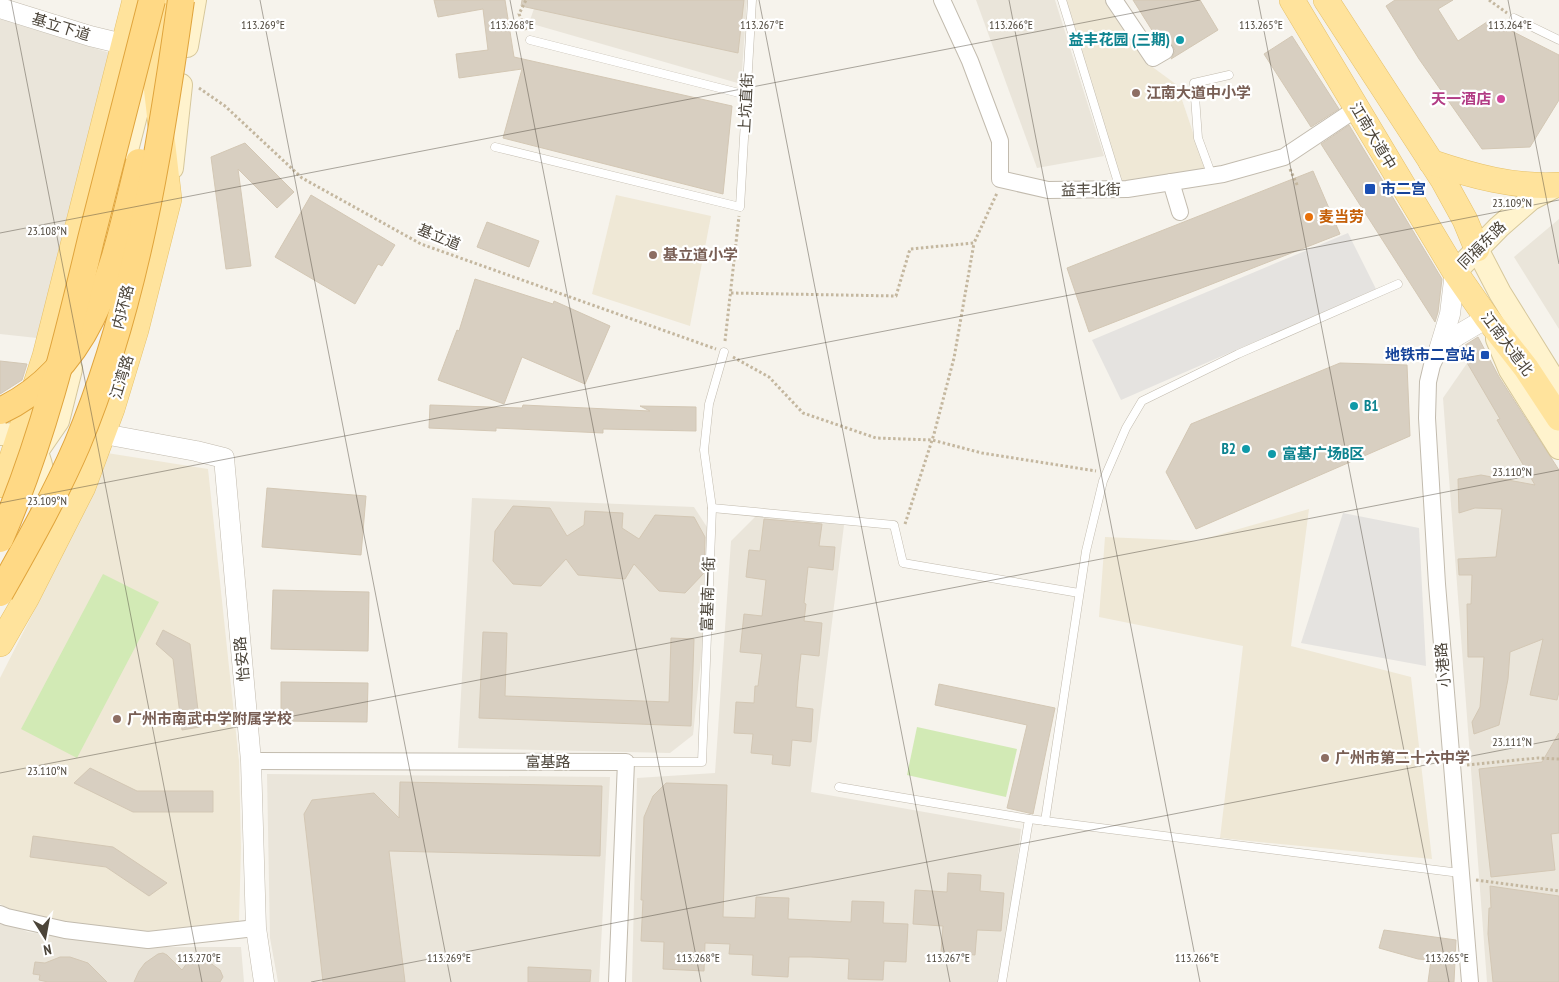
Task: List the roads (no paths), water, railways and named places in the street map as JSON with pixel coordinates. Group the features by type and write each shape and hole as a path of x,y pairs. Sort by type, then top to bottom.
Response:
{"highway":[{"path":"0,539 22,486 42,427 74,309 152,0"},
{"path":"0,411 41,384 54,373 68,358 92,320 112,265 180,0"},
{"name":"内环路","path":"0,593 40,520 77,446 115,336 141,233 160,145 180,0"}],"main road":[{"path":"0,485 5,461 19,440 45,356 135,0"},
{"name":"江湾路","path":"3,631 26,599 83,487 104,434 133,339 169,198 152,50 165,0"},
{"path":"169,198 182,75 195,0"},
{"name":"江南大道中","path":"1292,0 1455,272"},
{"path":"1326,0 1432,162 1465,220 1477,249 1516,296 1559,362"},
{"path":"19,440 58,421 152,50"},
{"path":"1432,162 1460,172 1518,184 1558,183"},
{"name":"同福东路","path":"1455,272 1499,227 1530,199 1558,183"},
{"name":"江南大道北","path":"1477,249 1500,293 1559,388"},
{"name":"江南大道北","path":"1455,272 1487,318 1526,368 1559,418"},
{"path":"1487,318 1510,370 1559,448"},
{"path":"0,404 25,390 35,376 45,356"},
{"path":"19,440 44,483 34,573 26,599"},
{"path":"0,574 12,581 26,599"}],"street":[{"name":"益丰北街","path":"942,0 970,61 1000,141 1000,179 1048,190 1120,190 1212,176 1284,157 1356,109"},
{"path":"1114,0 1153,58 1165,51"},
{"name":"基立下道","path":"0,8 90,36 123,44"},
{"path":"1171,182 1180,212"},
{"path":"1439,350 1450,314 1455,272"},
{"path":"1439,350 1458,335 1487,318"},
{"name":"小港路","path":"1439,350 1432,365 1426,399 1437,584 1470,982"},
{"name":"怡安路","path":"104,434 224,458 251,761 256,928 264,982"},
{"name":"富基路","path":"251,761 626,762"},
{"path":"616,982 626,762"},
{"path":"0,914 65,930 148,940 256,928"}],"lane":[{"name":"上坑直街","path":"495,147 740,207 752,0"},
{"path":"1062,0 1120,190"},
{"path":"1514,18 1559,40"},
{"path":"530,40 747,95"},
{"path":"1212,176 1198,138 1194,83 1229,75"},
{"path":"1045,821 1086,551 1106,473 1126,428 1142,401 1238,354 1398,284"},
{"name":"富基南一街","path":"626,762 702,762 712,508 704,450 709,404 724,352"},
{"path":"712,508 894,526 903,563 1079,593"},
{"path":"839,786 1028,819 1460,876"},
{"path":"1002,982 1028,819"}],"place":[{"name":"益丰花园 (三期)","path":"1180,40"},
{"name":"江南大道中小学","path":"1136,93"},
{"name":"天一酒店","path":"1501,99"},
{"name":"市二宫","path":"1370,189"},
{"name":"麦当劳","path":"1309,217"},
{"name":"基立道小学","path":"653,255"},
{"name":"地铁市二宫站","path":"1485,355"},
{"name":"B1","path":"1354,406"},
{"name":"B2","path":"1246,449"},
{"name":"富基广场B区","path":"1272,454"},
{"name":"广州市南武中学附属学校","path":"117,719"},
{"name":"广州市第二十六中学","path":"1325,758"}]}
